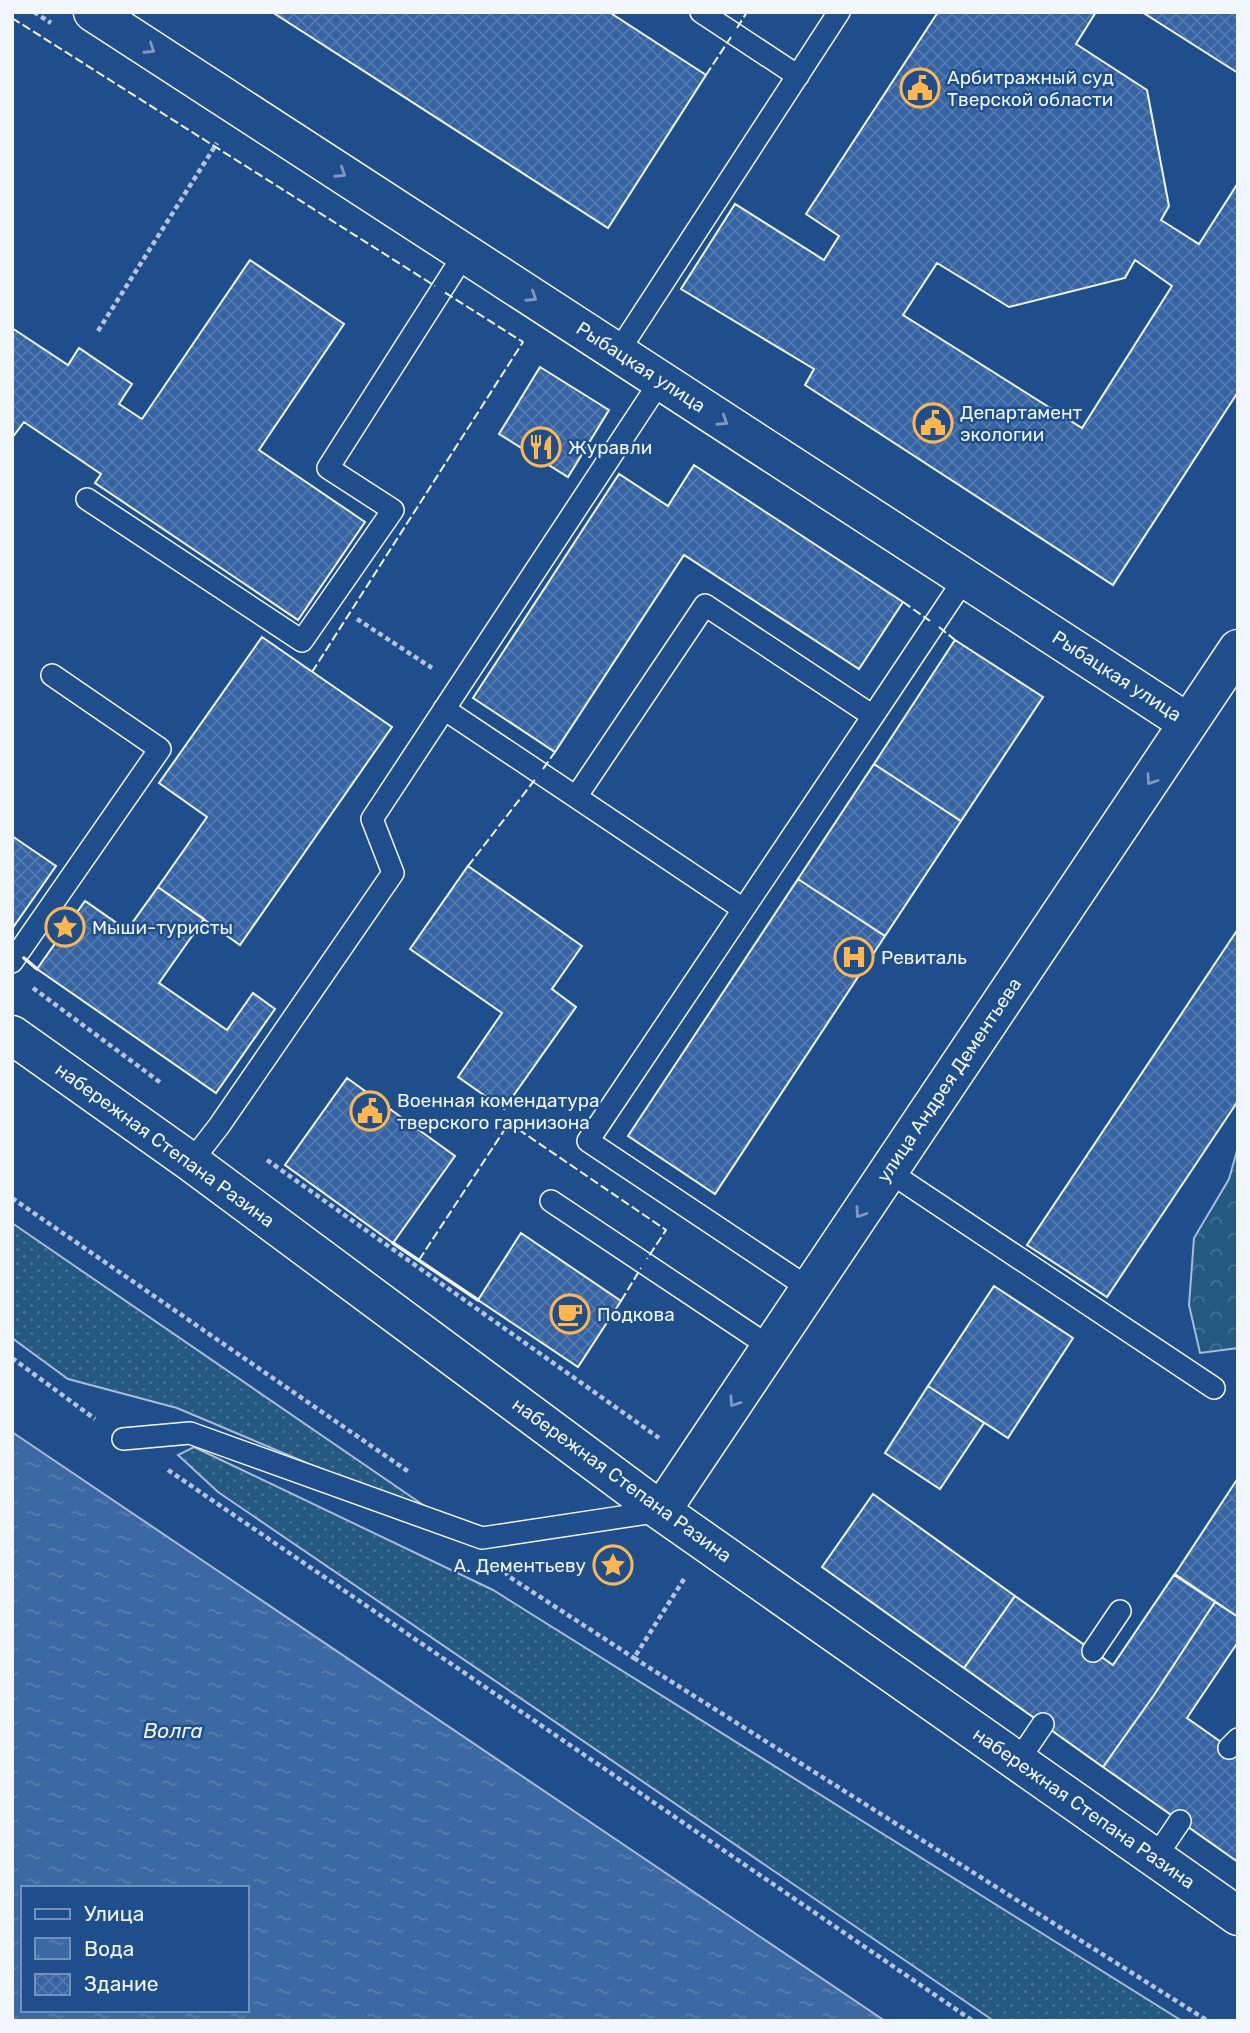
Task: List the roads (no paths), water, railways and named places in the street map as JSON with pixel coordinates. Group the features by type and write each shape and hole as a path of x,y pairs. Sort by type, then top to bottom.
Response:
{"street":[{"name":"Рыбацкая улица","path":"93,12 1188,723"},
{"name":"улица Андрея Дементьева","path":"661,1511 1238,649"},
{"name":"набережная Степана Разина","path":"12,1035 191,1162 661,1511 1238,1916"}],"lane":[{"path":"701,12 798,76"},
{"path":"618,352 839,12"},
{"path":"87,499 302,641 393,510 328,468 465,253"},
{"path":"191,1162 219,1126 393,873 372,819 661,380"},
{"path":"810,1289 588,1141 965,578"},
{"path":"576,797 705,605 873,716"},
{"path":"18,972 160,749 52,674"},
{"path":"444,709 743,909"},
{"path":"888,1171 1214,1388"},
{"path":"551,1201 770,1347"},
{"path":"123,1439 190,1433 481,1538 661,1511"},
{"path":"1093,1651 1120,1611"},
{"path":"1018,1761 1043,1724"},
{"path":"1155,1858 1180,1821"}],"water":[{"name":"Волга","path":"12,1432 885,2021 12,2021"}],"place":[{"name":"Арбитражный суд Тверской области","path":"920,88"},
{"name":"Департамент экологии","path":"933,423"},
{"name":"Журавли","path":"541,447"},
{"name":"Мыши-туристы","path":"65,927"},
{"name":"Ревиталь","path":"854,957"},
{"name":"Военная комендатура тверского гарнизона","path":"370,1111"},
{"name":"Подкова","path":"570,1314"},
{"name":"А. Дементьеву","path":"613,1565"}]}
